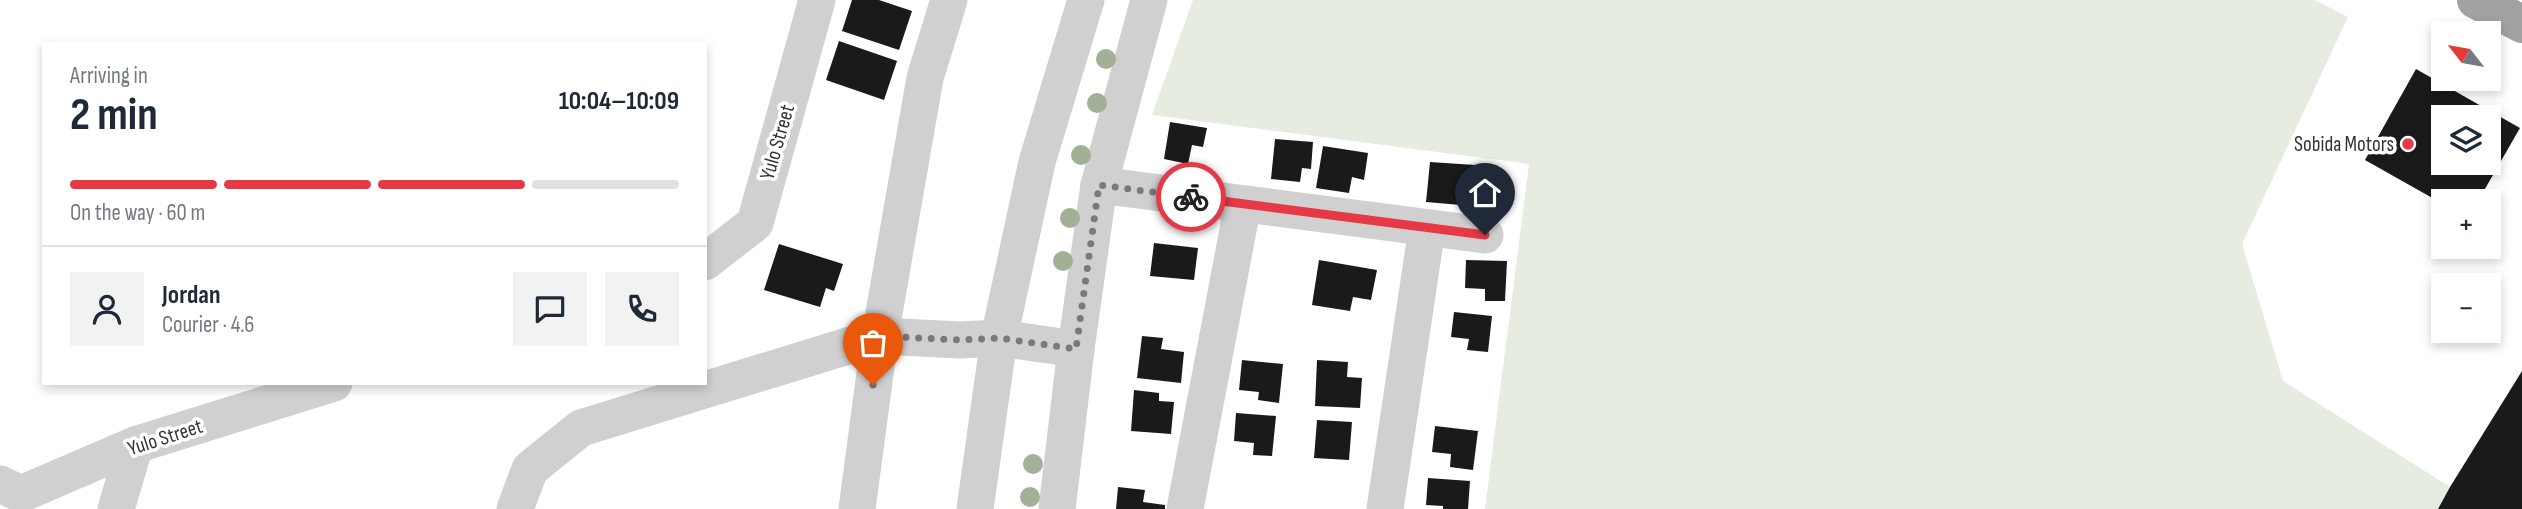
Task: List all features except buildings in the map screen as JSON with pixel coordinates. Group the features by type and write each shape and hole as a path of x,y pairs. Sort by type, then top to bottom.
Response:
{"highway":[{"path":"2476,0 2522,24"}],"street":[{"name":"Yulo Street","path":"707,260 755,223 817,0"},
{"path":"857,509 880,336 925,78 949,0"},
{"path":"975,509 999,338 1037,162 1086,0"},
{"path":"1057,509 1099,185 1149,0"},
{"path":"1099,185 1485,235"},
{"path":"1185,509 1243,204"},
{"path":"1385,509 1427,228"},
{"path":"515,509 530,469 581,428 880,336 960,340 999,338 1076,349"},
{"name":"Yulo Street","path":"0,484 22,494 135,445 328,385"},
{"path":"116,509 135,445"}],"shaded area":[{"path":"1193,0 2315,0 2348,17 2242,244 2283,381 2450,487 2438,509 1485,509 1529,164 1152,115"}],"way so far":[{"path":"873,385 880,336 960,340 999,338 1076,349 1099,185 1191,197"}],"place":[{"name":"Sobida Motors","path":"2408,144"}],"route":[{"path":"1191,197 1485,235"}]}
